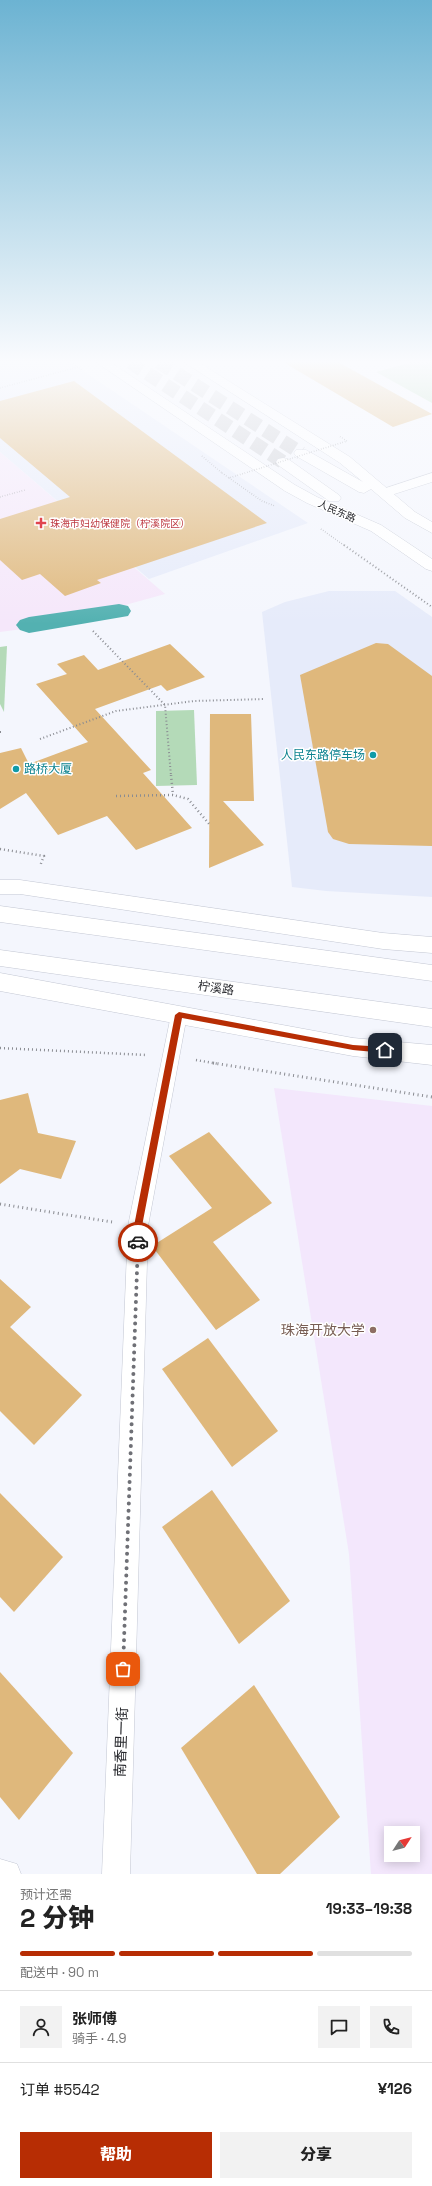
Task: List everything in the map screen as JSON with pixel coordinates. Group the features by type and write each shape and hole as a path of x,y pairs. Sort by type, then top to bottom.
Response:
{"main road":[{"name":"人民东路","path":"232,449 290,488 312,500 376,528 432,566"},
{"path":"329,449 344,460 410,515"},
{"path":"301,453 432,528"},
{"path":"283,462 376,528"},
{"path":"385,493 432,477"},
{"path":"0,887 20,888 383,941 432,945"},
{"path":"0,914 357,964 432,973"},
{"path":"383,941 432,941"},
{"name":"柠溪路","path":"0,958 432,1018"},
{"path":"0,982 353,1048 432,1055"}],"lane":[{"name":"南香里一街","path":"116,1874 138,1226 179,1015"},
{"path":"0,1872 7,1874"}],"path":[{"path":"229,478 323,449"},
{"path":"201,453 209,464 262,501"},
{"path":"0,498 25,490"},
{"path":"93,631 165,705 173,795"},
{"path":"40,739 116,711 194,701 265,699"},
{"path":"116,796 173,795 188,799 210,825"},
{"path":"0,1048 172,1056 432,1097"},
{"path":"0,1204 138,1226"}],"shaded area":[{"path":"0,449 199,449 308,523 149,579 0,452"},
{"name":"珠海市妇幼保健院（柠溪院区）","path":"0,452 165,594 53,625 0,632"},
{"path":"329,591 395,591 432,617 432,897 326,891 292,887 262,612 285,602"},
{"name":"珠海开放大学","path":"274,1088 432,1106 432,1874 371,1874 349,1554"}],"green space":[{"path":"7,646 4,712 0,704 0,647"},
{"path":"194,710 197,785 156,786 156,711"}],"building":[{"path":"14,449 167,449 267,523 97,580 101,583 65,596 40,574 22,580 0,560 0,519 70,497"},
{"name":"人民东路停车场","path":"376,643 388,644 432,676 432,846 349,844 333,839 328,832 300,675"},
{"path":"170,644 205,677 167,691 161,685 95,709 151,770 143,773 192,828 136,850 107,816 58,835 26,793 0,809 0,753 21,748 29,764 88,742 36,684 67,674 57,664 84,655 98,670"},
{"path":"210,714 251,714 254,801 223,801 264,845 209,868"},
{"path":"28,1093 38,1133 76,1141 61,1179 20,1169 0,1184 0,1100"},
{"path":"209,1132 272,1203 213,1242 260,1300 216,1330 152,1246 212,1208 169,1156"},
{"path":"0,1279 31,1307 10,1327 82,1395 34,1445 0,1411"},
{"path":"208,1338 278,1431 232,1467 162,1369"},
{"path":"212,1490 290,1601 239,1644 162,1527"},
{"path":"0,1493 63,1557 14,1612 0,1597"},
{"path":"0,1672 73,1753 19,1820 0,1797"},
{"path":"254,1685 340,1817 280,1874 257,1874 181,1748"}],"waterway":[{"path":"29,625 119,611"}],"tunnel":[{"path":"264,449 283,462"},
{"path":"295,449 301,453"}],"way so far":[{"path":"123,1669 138,1242"}],"place":[{"name":"珠海市妇幼保健院（柠溪院区）","path":"41,523"},
{"name":"人民东路停车场","path":"373,755"},
{"name":"路桥大厦","path":"16,769"},
{"name":"珠海开放大学","path":"373,1330"}],"route":[{"path":"138,1242 138,1226 179,1015 353,1048 385,1050"}]}
